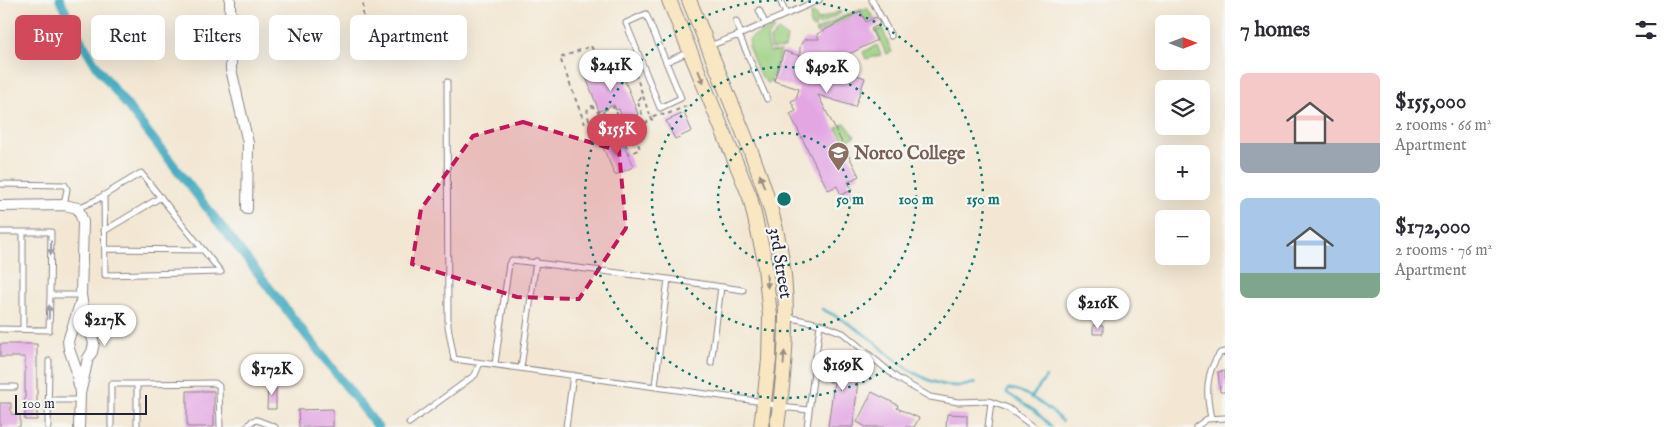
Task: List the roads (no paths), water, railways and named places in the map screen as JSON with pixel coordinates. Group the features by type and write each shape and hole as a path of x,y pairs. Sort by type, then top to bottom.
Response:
{"street":[{"path":"230,0 231,69 248,143 247,209"},
{"name":"3rd Street","path":"669,0 750,197 764,257 770,316 769,360 760,427"},
{"name":"3rd Street","path":"688,0 754,158 769,203 780,246 787,317 777,427"},
{"path":"0,206 64,205 78,208 82,222 81,298 68,341 76,369 80,397"},
{"path":"79,427 80,397 88,358 94,343 81,298"}],"lane":[{"path":"780,0 786,14"},
{"path":"708,47 819,0"},
{"path":"872,0 891,36"},
{"path":"759,10 765,24"},
{"path":"646,14 666,62 681,98 660,108 626,23 646,14"},
{"path":"736,21 767,99"},
{"path":"666,62 691,53"},
{"path":"447,82 448,326 454,359 655,386 764,402 780,407 809,410"},
{"path":"78,208 141,173 221,272 105,275 104,195"},
{"path":"0,184 65,185 67,189 64,205"},
{"path":"104,231 161,197"},
{"path":"0,232 51,232 49,330 0,329"},
{"path":"23,232 23,329"},
{"path":"104,249 203,250"},
{"path":"494,364 509,264 512,260 536,261 743,290"},
{"path":"521,368 536,261"},
{"path":"655,386 668,279"},
{"path":"711,363 721,287"},
{"path":"50,295 81,298"},
{"path":"787,317 820,324 843,333 897,378 930,398 958,402 991,402 1008,408 1034,427"},
{"path":"807,427 820,324"},
{"path":"1211,418 1207,398 1211,365 1220,353 1225,352"},
{"path":"48,427 49,361"},
{"path":"409,423 475,374 480,362"},
{"path":"566,427 572,375"},
{"path":"111,427 111,384 218,384 220,427"},
{"path":"137,384 137,427"},
{"path":"0,387 15,387"},
{"path":"48,400 80,397"},
{"path":"988,427 991,402"},
{"path":"1196,427 1207,418 1225,418"},
{"path":"248,427 252,421 257,420 276,427"}],"waterway":[{"path":"60,0 74,29 97,67 378,427"},
{"path":"822,309 853,326 907,368 928,380 951,386 975,383"},
{"path":"1031,398 1046,377"},
{"path":"1052,427 1035,411 1007,393 1008,389 1014,389 1028,396 1062,421"}],"place":[{"name":"Norco College","path":"838,172"}]}
